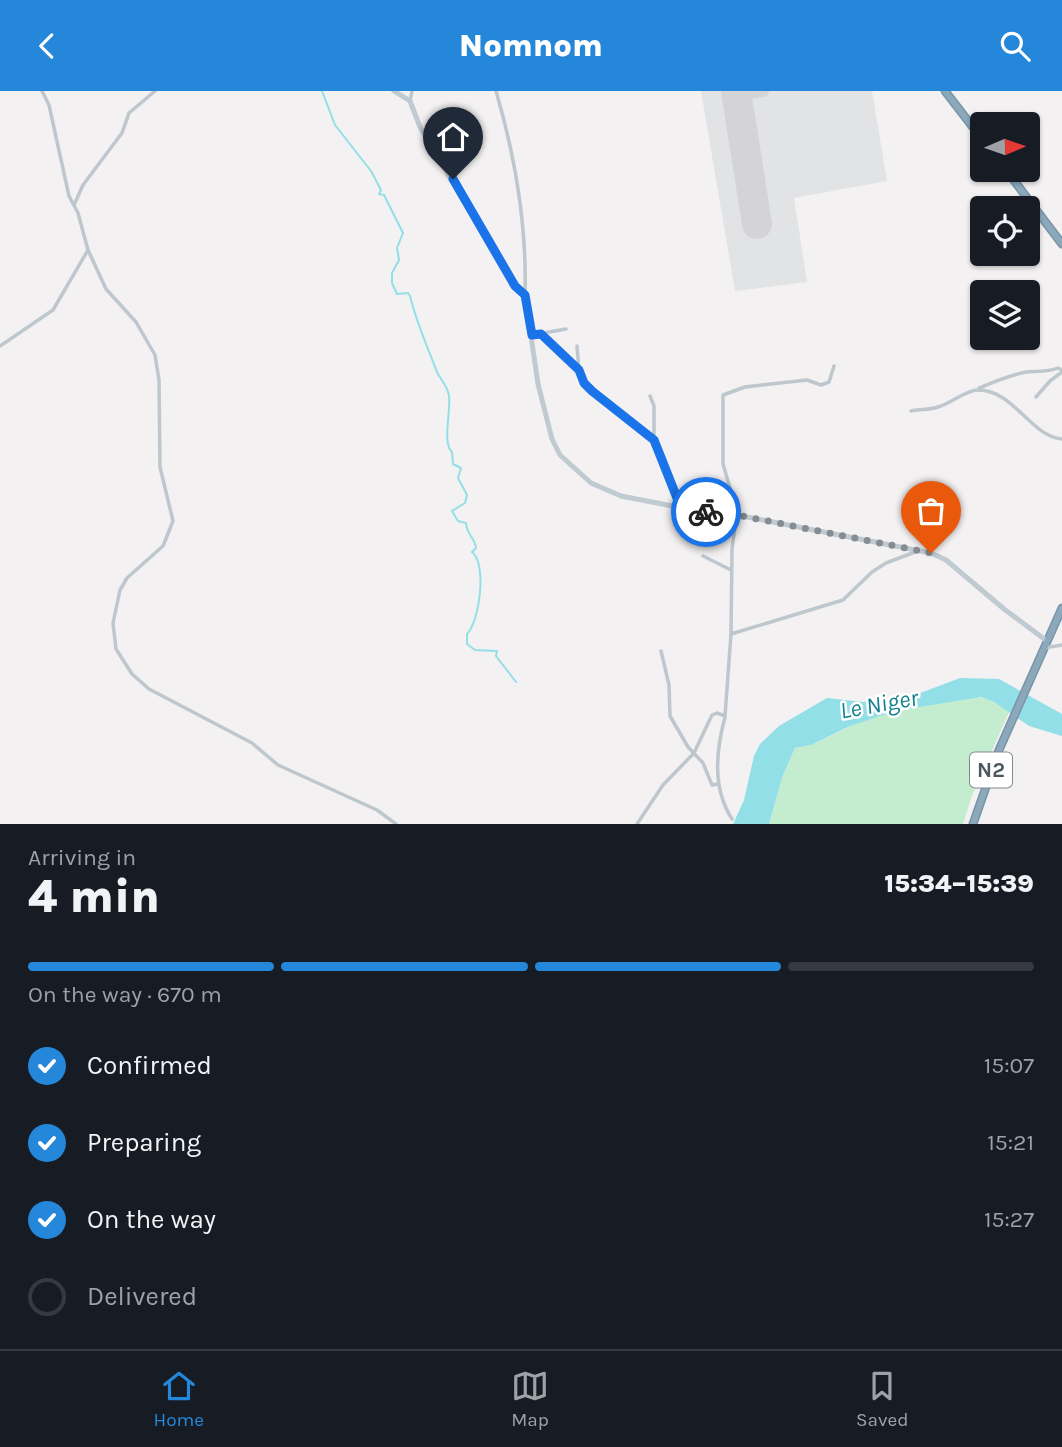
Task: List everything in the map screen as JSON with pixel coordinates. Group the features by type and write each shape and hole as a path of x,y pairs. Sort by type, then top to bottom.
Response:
{"highway":[{"path":"945,91 970,123"},
{"path":"1015,182 1062,244"},
{"name":"N2","path":"973,824 999,750 1062,608"}],"street":[{"path":"42,91 49,105 64,174 88,250 106,289 136,322 155,355 159,380 160,467 173,521 163,546 127,578 120,590 113,623 116,649 132,674 149,689 252,743 278,765 377,810 396,824"},
{"path":"74,205 83,185 122,133 129,113 155,91"},
{"path":"394,91 410,101"},
{"path":"412,91 410,101 420,127 515,286 525,295"},
{"path":"496,91 510,142 522,221 525,295 545,417 560,455 591,483 621,496 681,508 737,515 931,553 946,560 1047,641"},
{"path":"0,346 53,310 88,250"},
{"path":"532,335 566,329"},
{"path":"541,334 579,370"},
{"path":"577,346 579,370 584,383 654,440"},
{"path":"732,819 719,795 718,784 719,740 725,716 731,634 731,571 737,515 723,464 723,395 745,387 807,380 821,385 829,382 834,366"},
{"path":"911,411 939,407 1001,379 1027,372 1052,371 1058,368 1062,371 1036,397"},
{"path":"977,389 993,393 1015,406 1050,437 1062,439"},
{"path":"650,396 654,406 654,440 681,508"},
{"path":"731,634 842,600 879,568 915,552"},
{"path":"703,556 731,571"},
{"path":"1044,648 1062,645"},
{"path":"661,651 669,685 670,716 703,763 712,785 718,784"},
{"path":"637,824 663,785 694,753 712,715 717,713 725,716"}],"shaded area":[{"path":"701,91 872,91 887,181 794,198 807,282 735,291"}],"green space":[{"path":"971,697 992,701 1009,712 972,796 963,824 769,824 783,775 795,748 811,745 849,727 894,711"}],"water":[{"name":"Le Niger","path":"960,678 999,679 1062,714 1062,736 1029,726 994,702 981,697 895,711 848,727 811,745 795,748 783,775 769,824 733,824 744,800 754,756 760,744 779,726 827,698 863,702 889,700 915,695"}],"waterway":[{"path":"322,91 335,125 371,171 381,190 379,194 384,195 403,233 397,248 399,260 392,273 392,283 397,294 408,293 410,296 437,372 448,393 449,448 453,464 461,468 458,478 467,495 465,503 452,511 458,521 466,523 474,541 476,548 472,552 477,558 480,579 478,605 472,627 467,634 467,644 475,650 497,651 496,656 516,682"}],"taxiway":[{"path":"736,95 763,91"}],"runway":[{"path":"736,91 757,224"}],"way so far":[{"path":"706,512 737,515 931,553"}],"route":[{"path":"453,179 517,290 525,295 532,335 541,334 579,370 584,383 592,391 654,440 681,508 706,512"}]}
